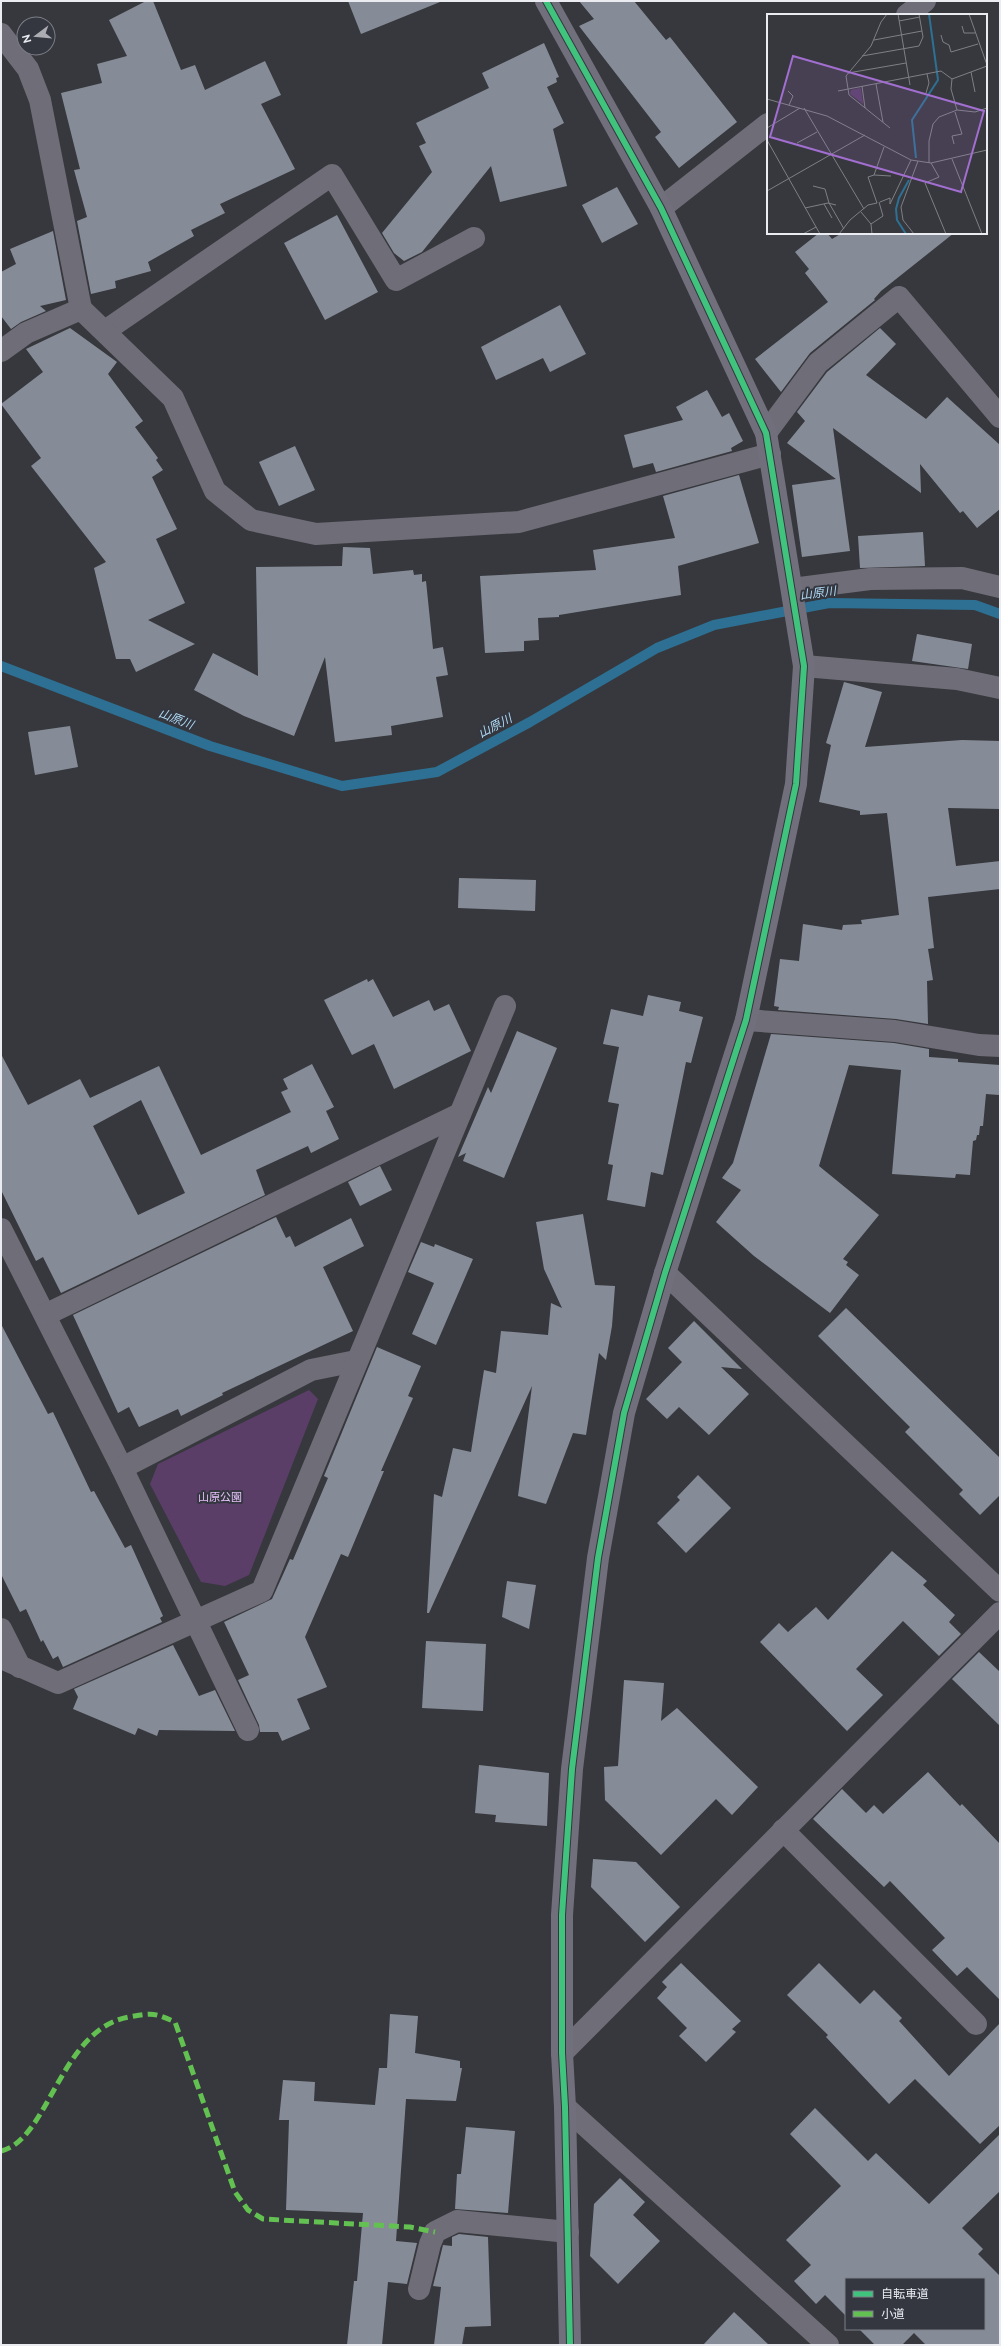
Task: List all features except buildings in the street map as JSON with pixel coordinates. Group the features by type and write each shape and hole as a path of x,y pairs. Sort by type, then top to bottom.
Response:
{"street":[{"path":"546,1 661,208 768,444 804,666 796,784 746,1020 665,1274 624,1413 598,1558 572,1769 562,1915 562,2053 565,2107 570,2345"},
{"path":"908,14 925,1"},
{"path":"1,34 28,69 40,100 81,309 173,398 216,491 251,520 316,534 519,522 768,444 818,363 899,297 1000,417"},
{"path":"661,208 767,125"},
{"path":"105,331 332,175 396,280 474,238"},
{"path":"1,351 26,333 81,309"},
{"path":"792,589 870,579 962,578 1000,587"},
{"path":"804,666 957,679 1000,688"},
{"path":"1,1629 10,1662 58,1683 262,1591 356,1361 505,1006"},
{"path":"746,1020 895,1031 980,1046 1000,1046"},
{"path":"45,1315 460,1114"},
{"path":"1,1229 122,1468 248,1730"},
{"path":"665,1274 1000,1591"},
{"path":"122,1468 311,1370 356,1361"},
{"path":"562,2053 1000,1613"},
{"path":"783,1830 976,2024"},
{"path":"565,2107 828,2345"},
{"path":"419,2289 430,2244 435,2232 457,2221 568,2232"}],"green space":[{"name":"山原公園","path":"309,1390 318,1399 249,1575 225,1586 201,1582 150,1484 158,1464"}],"waterway":[{"name":"山原川","path":"1,666 210,746 342,786 437,772 530,722 657,648 714,625 829,603 975,605 1000,614"}],"marked path":[{"path":"1,2151 17,2143 32,2127 71,2062 87,2041 106,2026 129,2017 152,2014 162,2016 175,2022 235,2192 248,2210 263,2219 410,2227 435,2232"}],"cycle path":[{"path":"546,1 661,208 766,433 804,666 796,784 746,1020 665,1273 624,1413 598,1558 572,1769 562,1915 562,2053 565,2107 570,2345"}]}
